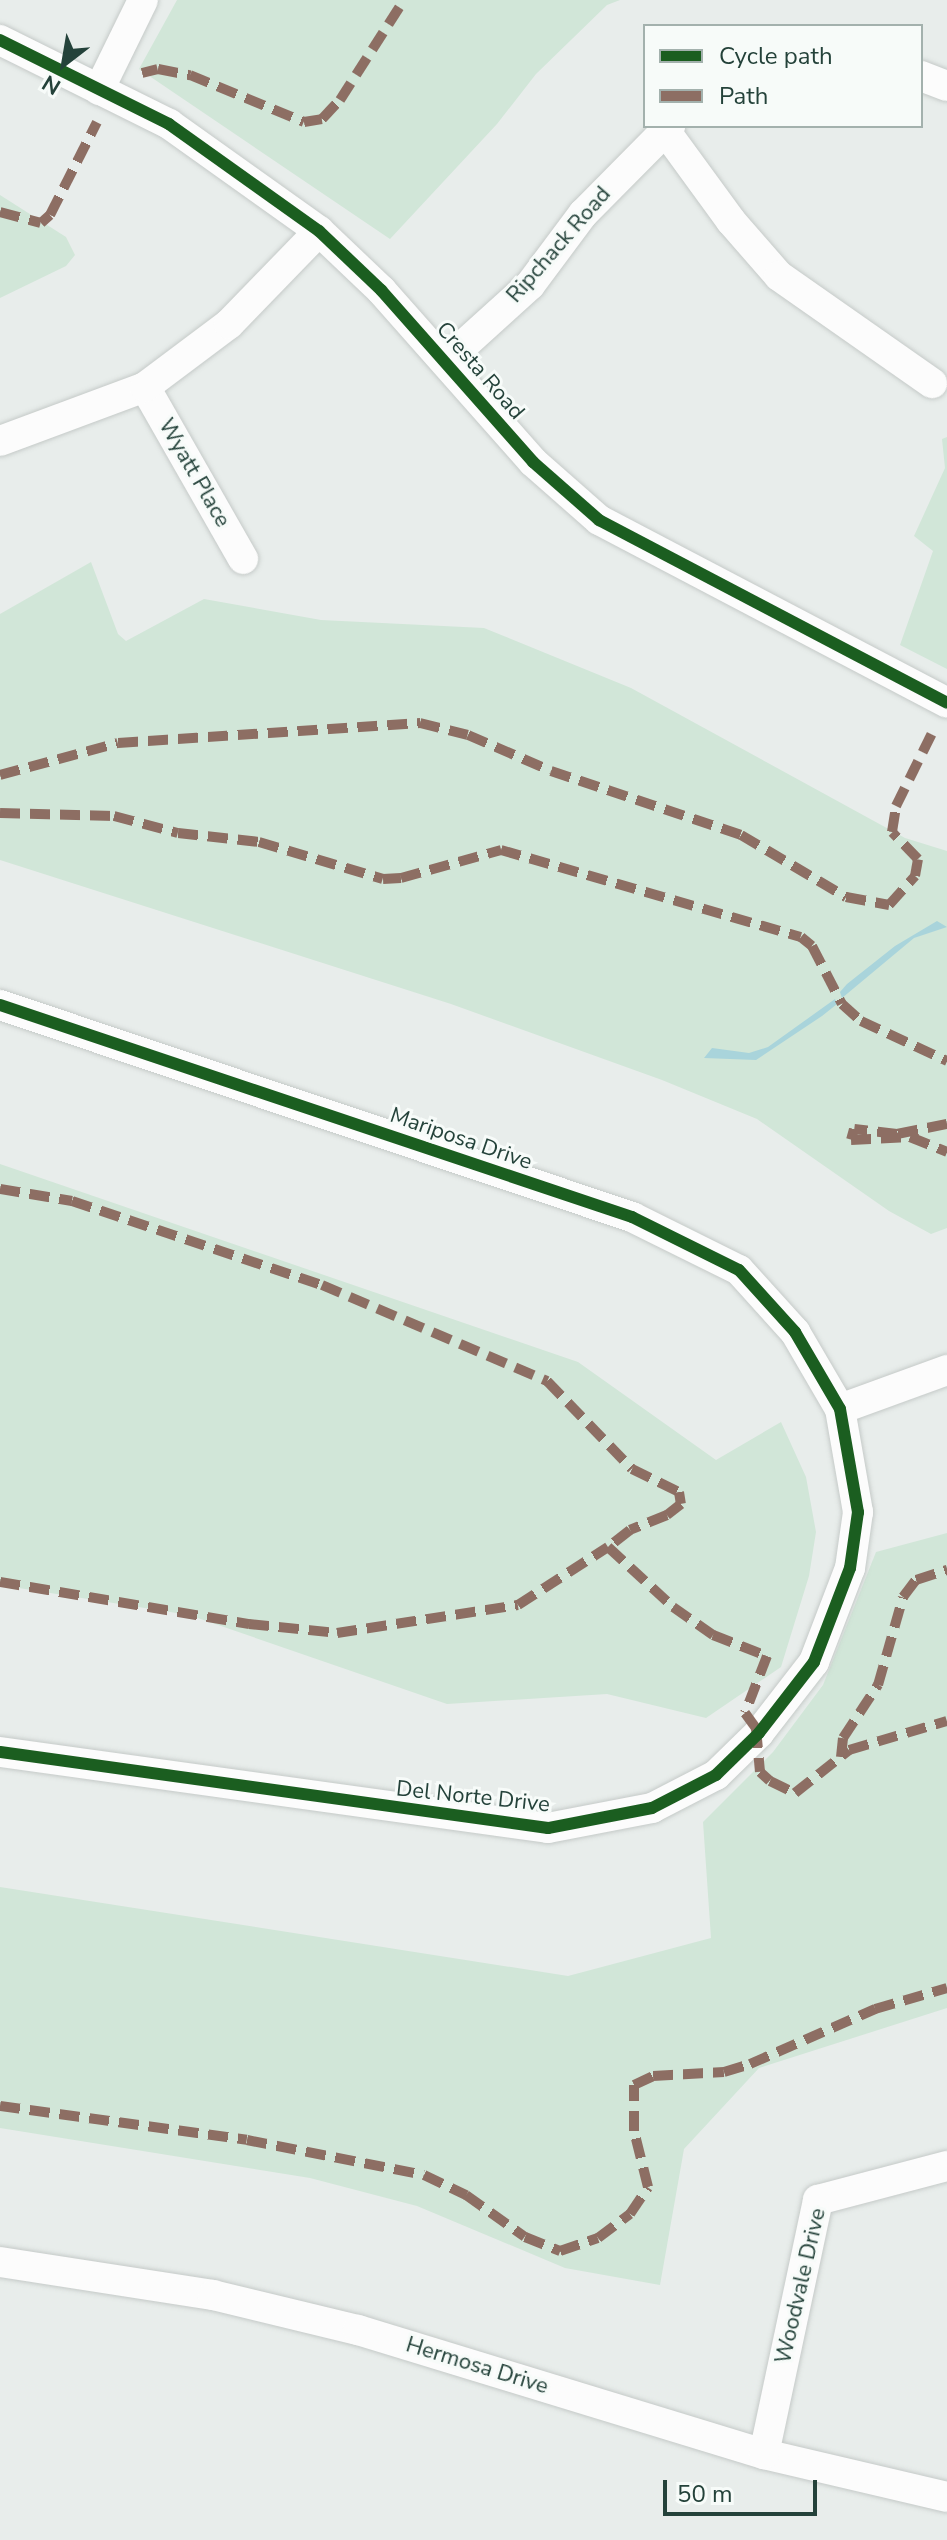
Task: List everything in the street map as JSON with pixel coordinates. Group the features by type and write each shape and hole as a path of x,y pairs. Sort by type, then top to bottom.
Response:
{"street":[{"path":"99,90 143,0"},
{"name":"Cresta Road","path":"0,40 169,124 319,231 446,361 533,462 599,520 947,703"},
{"path":"923,77 947,86"},
{"path":"667,128 731,221 779,276 844,327 932,383"},
{"name":"Ripchack Road","path":"446,361 530,285 583,214 667,128"},
{"path":"0,441 145,387 229,324 319,231"},
{"name":"Wyatt Place","path":"145,387 243,559"},
{"name":"Mariposa Drive","path":"0,1005 632,1217 739,1270 795,1332 840,1409"},
{"path":"840,1409 947,1370"},
{"name":"Del Norte Drive","path":"0,1752 548,1828 652,1808 716,1775 759,1733 814,1662 850,1568 858,1512 840,1409"},
{"name":"Woodvale Drive","path":"764,2454 818,2200 947,2166"},
{"name":"Hermosa Drive","path":"0,2262 213,2295 358,2330 764,2454 947,2497"}],"green space":[{"path":"177,0 620,0 607,5 536,74 497,124 390,239 139,69"},
{"path":"0,195 66,237 75,255 66,266 0,298"},
{"path":"947,437 947,669 900,645 933,551 914,536 945,468 942,439"},
{"path":"91,562 118,634 126,641 204,599 321,620 484,628 631,688 905,838 947,851 947,1228 931,1234 889,1211 757,1119 662,1080 451,1004 0,860 0,614"},
{"path":"0,1164 578,1362 716,1460 781,1422 806,1477 816,1532 809,1576 781,1667 706,1718 607,1694 447,1704 189,1615 0,1585"},
{"path":"947,1533 947,2008 759,2068 684,2149 660,2285 565,2268 417,2206 310,2178 0,2128 0,1887 568,1976 711,1938 703,1822 773,1752 823,1685 876,1552"}],"water":[{"path":"937,921 947,927 914,938 842,998 840,992 847,984 895,946"},
{"path":"835,999 837,1004 822,1016 756,1060 704,1058 712,1048 749,1053 768,1047"}],"marked path":[{"path":"142,73 158,69 190,75 304,122 322,119 340,100 404,0"},
{"path":"0,212 41,223 50,215 97,122"},
{"path":"0,775 118,743 420,723 468,735 551,771 741,835 846,897 889,905 915,876 918,859 892,832 896,806 933,731"},
{"path":"0,813 114,816 178,833 259,842 383,879 401,878 501,850 801,937 812,946 842,1004 861,1021 947,1061"},
{"path":"947,1124 897,1134 854,1129 851,1140 910,1137 947,1152"},
{"path":"0,1189 72,1201 322,1285 547,1381 632,1469 679,1492 681,1504 667,1515 630,1530 608,1547 673,1607 713,1635 767,1656 745,1713 756,1728 760,1772 770,1781 795,1793 849,1750 947,1721"},
{"path":"0,1582 249,1624 337,1633 518,1605 608,1547"},
{"path":"841,1757 843,1738 878,1685 903,1597 916,1580 947,1570"},
{"path":"0,2106 247,2140 424,2175 466,2195 525,2237 560,2251 598,2238 630,2214 648,2187 634,2131 634,2085 653,2076 724,2072 750,2064 875,2009 947,1988"}],"cycle path":[{"path":"0,40 169,124 319,231 381,290 533,462 599,520 947,703"},
{"path":"0,1005 632,1217 739,1270 795,1332 840,1409 858,1512 850,1568 814,1662 759,1733 716,1775 652,1808 548,1828 0,1752"}]}
